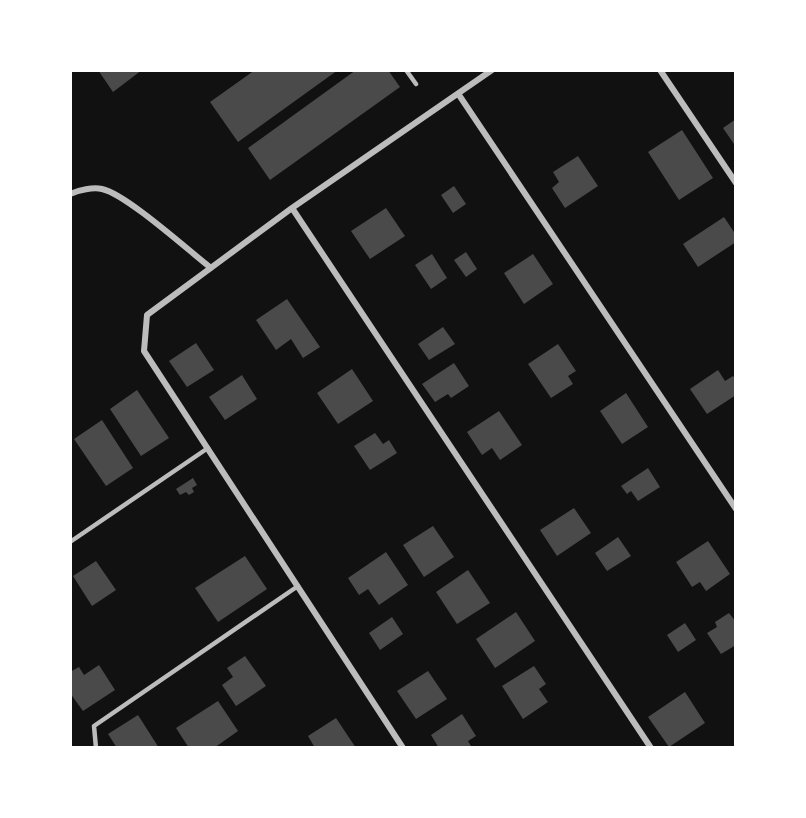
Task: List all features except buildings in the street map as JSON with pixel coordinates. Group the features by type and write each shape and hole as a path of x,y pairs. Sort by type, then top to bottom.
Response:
{"street":[{"path":"400,747 144,351 147,315 292,208 459,95 492,70"},
{"path":"660,70 735,183"},
{"path":"459,95 735,509"},
{"path":"70,194 78,190 102,189 124,199 211,268"},
{"path":"292,208 651,747"}],"lane":[{"path":"406,70 416,84"},
{"path":"70,542 208,448"},
{"path":"96,747 94,726 298,586"}]}
